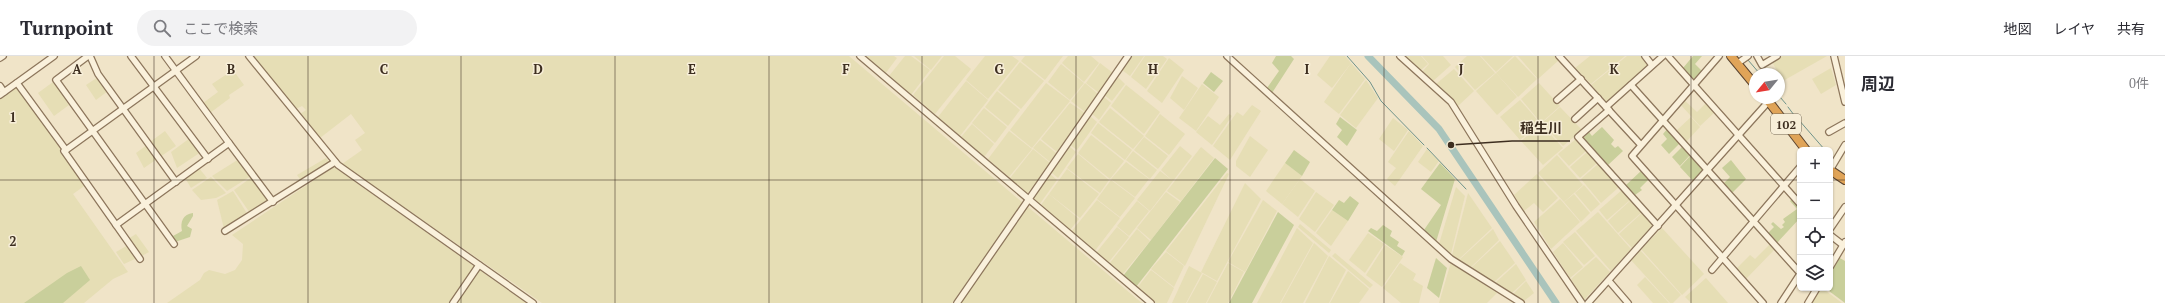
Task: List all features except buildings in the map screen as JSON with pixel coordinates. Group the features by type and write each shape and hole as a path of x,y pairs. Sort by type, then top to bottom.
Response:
{"highway":[{"path":"1731,56 1749,77"},
{"name":"102","path":"1771,104 1804,147"},
{"path":"1833,172 1845,180"}],"street":[{"path":"0,86 2,93 54,56"},
{"path":"174,244 56,80 89,56 98,74 176,182"},
{"path":"131,56 208,159"},
{"path":"165,56 273,202"},
{"path":"66,150 196,56"},
{"path":"249,56 335,162 533,303"},
{"path":"860,56 1151,303"},
{"path":"957,303 1128,56"},
{"path":"1227,56 1451,259 1521,303"},
{"path":"1400,56 1450,102 1516,206 1582,303"},
{"path":"1559,56 1640,144"},
{"path":"1645,56 1652,65"},
{"path":"1658,226 1578,137 1663,56"},
{"path":"1668,56 1797,201"},
{"path":"1719,56 1640,144 1632,156 1763,303"},
{"path":"1738,63 1748,56"},
{"path":"1757,56 1762,65 1777,56"},
{"path":"1834,56 1845,102"},
{"path":"1557,100 1581,79"},
{"path":"17,83 66,150 64,151 140,259"},
{"path":"1631,85 1797,271"},
{"path":"1575,119 1598,98"},
{"path":"1588,303 1708,170 1765,104"},
{"path":"1828,132 1845,122"},
{"path":"116,225 229,143"},
{"path":"1833,165 1845,145"},
{"path":"225,231 335,162"},
{"path":"1712,270 1797,171"},
{"path":"1833,225 1845,207"},
{"path":"1833,237 1844,244 1833,262"},
{"path":"453,303 480,265"},
{"path":"1781,303 1797,279"},
{"path":"1609,281 1628,303"},
{"path":"1808,303 1815,291"}],"shaded area":[{"path":"253,56 849,56 1023,203 952,303 542,303 342,164 362,150 355,140 365,133 351,114 320,138 300,114 306,110 302,106 296,109"},
{"path":"865,56 894,56 897,58 885,74"},
{"path":"905,56 911,56 930,70 911,95 889,76"},
{"path":"914,56 942,56 931,70"},
{"path":"944,56 955,56 971,69 935,114 913,95"},
{"path":"985,56 1012,56 1019,61 988,99 966,80"},
{"path":"1025,56 1063,56 1045,80 1021,61"},
{"path":"1068,56 1091,56 1099,63 1084,82 1062,63"},
{"path":"1131,56 1144,56 1130,76 1122,70"},
{"path":"1145,56 1163,56 1167,59 1146,89 1131,77"},
{"path":"1330,56 1345,56 1351,63 1332,88 1317,75"},
{"path":"1404,56 1421,56 1428,64 1420,71"},
{"path":"1422,56 1443,56 1451,65 1432,82 1422,72 1429,64"},
{"path":"1467,56 1480,56 1495,73 1475,90 1455,67"},
{"path":"1481,56 1513,56 1496,72"},
{"path":"1515,56 1537,79 1518,97 1496,73"},
{"path":"1518,56 1556,56 1559,60 1538,79"},
{"path":"1590,56 1625,56 1591,84 1575,68"},
{"path":"1627,56 1642,56 1650,65 1608,102 1605,101 1591,85"},
{"path":"1783,56 1827,56 1785,80 1785,68 1775,68 1772,62"},
{"path":"1169,58 1184,70 1162,103 1147,91"},
{"path":"1020,62 1044,81 1021,109 998,90"},
{"path":"1100,63 1113,73 1099,93 1086,83"},
{"path":"1351,63 1365,79 1339,114 1324,102"},
{"path":"1061,64 1084,83 1070,100 1048,82"},
{"path":"1831,68 1836,85 1821,94 1812,79"},
{"path":"1454,69 1474,91 1458,106 1436,84"},
{"path":"233,70 244,85 229,95 230,98 210,113 203,103 218,92 212,84"},
{"path":"1496,73 1517,97 1497,115 1476,91"},
{"path":"1182,76 1198,88 1184,110 1170,98"},
{"path":"98,77 108,91 96,100 86,85"},
{"path":"1118,77 1125,84 1112,101 1104,95"},
{"path":"1366,80 1378,98 1356,128 1340,115"},
{"path":"966,81 988,100 960,136 938,117"},
{"path":"53,82 67,100 66,101 69,105 54,116 38,93"},
{"path":"1046,83 1070,101 1032,148 1010,130"},
{"path":"1085,83 1098,94 1085,112 1071,101"},
{"path":"1539,83 1560,106 1541,123 1521,99"},
{"path":"1202,84 1219,97 1196,131 1179,118"},
{"path":"1126,85 1160,112 1144,134 1111,106"},
{"path":"17,86 87,184 73,194 128,272 113,279 84,303 0,303 0,98"},
{"path":"997,91 1020,110 1008,126 985,107"},
{"path":"1103,96 1111,103 1099,120 1091,113"},
{"path":"1683,99 1697,112 1706,103 1715,112 1700,126 1680,104"},
{"path":"1520,100 1540,123 1520,140 1500,117"},
{"path":"1070,103 1085,113 1057,152 1041,139"},
{"path":"1252,105 1261,111 1230,160 1213,146 1237,112 1243,116"},
{"path":"1560,107 1582,130 1563,146 1542,123"},
{"path":"984,108 1007,127 995,143 972,123"},
{"path":"1110,108 1144,136 1133,149 1099,122"},
{"path":"1160,114 1185,134 1169,155 1145,136"},
{"path":"1229,114 1232,116 1212,145 1196,132 1208,116 1220,125"},
{"path":"1090,116 1097,122 1077,150 1070,145"},
{"path":"1691,117 1700,127 1686,142 1676,131"},
{"path":"1393,118 1408,130 1394,151 1379,139"},
{"path":"1098,123 1132,150 1125,160 1091,133"},
{"path":"972,124 994,144 984,157 961,137"},
{"path":"1541,124 1563,148 1543,165 1521,141"},
{"path":"165,131 176,146 160,157 150,142"},
{"path":"1009,131 1032,149 1009,177 988,159"},
{"path":"1409,131 1423,146 1395,186 1387,179 1396,168 1388,162"},
{"path":"1091,135 1124,161 1110,179 1078,153"},
{"path":"1250,136 1268,150 1250,177 1236,166 1236,161"},
{"path":"1144,137 1168,156 1158,169 1134,150"},
{"path":"190,138 201,152 177,168 171,152"},
{"path":"1576,139 1586,151 1569,166 1558,154"},
{"path":"1040,140 1056,153 1050,162 1033,148"},
{"path":"147,145 157,159 144,168 136,153"},
{"path":"1069,146 1076,152 1058,178 1051,172"},
{"path":"1180,146 1192,156 1173,181 1161,170"},
{"path":"1201,147 1214,158 1181,201 1167,191"},
{"path":"1033,149 1050,163 1027,194 1010,178"},
{"path":"1427,149 1439,161 1431,172 1418,162"},
{"path":"1133,151 1157,170 1150,179 1126,160"},
{"path":"1587,152 1597,163 1580,178 1570,167"},
{"path":"1078,154 1109,180 1100,193 1067,168"},
{"path":"1557,155 1583,185 1564,202 1538,173"},
{"path":"326,158 330,163 302,182 297,175"},
{"path":"239,159 251,176 227,191 212,176"},
{"path":"1126,162 1149,179 1135,197 1111,179"},
{"path":"1285,163 1302,176 1282,204 1266,191"},
{"path":"1598,164 1619,187 1601,203 1581,179"},
{"path":"334,167 526,303 167,303 200,280 204,273 209,270 225,274 235,270 242,260 243,244 232,235"},
{"path":"199,168 207,178 191,188 185,178"},
{"path":"1067,169 1099,194 1080,218 1049,194"},
{"path":"1160,171 1173,181 1150,211 1137,200"},
{"path":"1227,173 1229,174 1185,266 1166,251"},
{"path":"1050,174 1057,180 1039,205 1033,197"},
{"path":"1537,174 1558,198 1543,212 1534,203 1524,211 1514,195"},
{"path":"211,177 226,193 216,198 201,200 192,190"},
{"path":"252,177 269,202 250,213 234,190"},
{"path":"1300,179 1315,191 1298,217 1282,204"},
{"path":"1111,180 1135,198 1120,217 1097,199"},
{"path":"1245,183 1261,199 1217,281 1201,272"},
{"path":"1584,185 1600,204 1591,212 1575,193"},
{"path":"1456,187 1465,196 1451,254 1439,244"},
{"path":"1622,190 1630,200 1607,220 1599,210"},
{"path":"233,191 248,215 224,229 217,200"},
{"path":"1166,192 1180,202 1151,240 1137,228"},
{"path":"1316,192 1334,205 1315,232 1299,219"},
{"path":"1468,193 1492,228 1458,260 1452,255"},
{"path":"1049,194 1079,219 1070,230 1041,205"},
{"path":"1574,194 1590,213 1581,222 1564,202"},
{"path":"1560,199 1580,222 1551,249 1534,222"},
{"path":"1097,200 1120,218 1094,252 1071,232"},
{"path":"1263,200 1277,211 1245,272 1228,262"},
{"path":"1631,200 1642,212 1618,233 1608,221"},
{"path":"1137,201 1149,211 1129,236 1117,226"},
{"path":"1028,207 1137,299 1142,303 961,303"},
{"path":"1332,210 1348,221 1331,246 1316,233"},
{"path":"1598,212 1631,249 1611,271 1576,231"},
{"path":"1642,213 1654,225 1632,248 1619,234"},
{"path":"1300,224 1331,250 1329,253 1298,227"},
{"path":"1117,227 1129,237 1108,263 1096,253"},
{"path":"1297,228 1313,243 1280,303 1257,303"},
{"path":"1662,228 1704,274 1682,295 1641,249"},
{"path":"1137,229 1150,241 1122,275 1109,264"},
{"path":"1493,229 1499,240 1470,268 1459,260"},
{"path":"1575,232 1595,256 1584,265 1563,242"},
{"path":"1368,233 1384,244 1365,273 1349,260"},
{"path":"136,234 149,252 140,257 128,239"},
{"path":"1500,241 1515,263 1494,282 1471,268"},
{"path":"1314,243 1328,256 1303,303 1281,303"},
{"path":"1563,243 1583,267 1570,278 1553,252"},
{"path":"1770,244 1775,249 1745,280 1736,269 1750,255 1755,259"},
{"path":"128,245 137,258 124,264 116,252"},
{"path":"1385,245 1403,257 1382,287 1366,275"},
{"path":"1640,250 1681,295 1673,303 1670,303 1631,260"},
{"path":"1166,252 1184,266 1174,287 1151,269"},
{"path":"1335,253 1373,285 1370,288 1332,256"},
{"path":"1329,256 1346,270 1329,303 1305,303"},
{"path":"1596,257 1610,272 1584,300 1571,279"},
{"path":"1451,262 1497,293 1487,303 1439,303"},
{"path":"1228,263 1244,272 1228,303 1207,303"},
{"path":"1400,263 1416,274 1413,280 1423,286 1419,303 1401,303 1383,288"},
{"path":"1516,264 1526,280 1512,293 1495,283"},
{"path":"1189,266 1202,273 1186,303 1172,303"},
{"path":"1151,270 1174,288 1167,303 1156,303 1137,288"},
{"path":"1348,271 1369,289 1359,303 1330,303"},
{"path":"1203,274 1217,282 1206,303 1187,303"},
{"path":"1645,277 1669,303 1653,303 1637,285"},
{"path":"1706,278 1728,303 1691,303 1685,297"},
{"path":"1526,281 1534,293 1524,301 1513,294"},
{"path":"1818,291 1826,291 1842,303 1811,303"}],"green space":[{"path":"1276,56 1291,56 1294,59 1272,93 1267,88 1279,71 1272,63"},
{"path":"1693,56 1702,56 1695,64 1702,71 1693,80 1683,68"},
{"path":"1211,72 1223,81 1214,92 1203,83"},
{"path":"1340,117 1357,130 1347,146 1337,137 1342,130 1336,124"},
{"path":"1602,127 1614,140 1611,144 1615,148 1618,146 1623,151 1608,165 1583,138 1589,132 1592,136"},
{"path":"1668,128 1680,143 1669,154 1661,145 1667,139 1663,134"},
{"path":"1683,146 1691,154 1680,166 1672,157"},
{"path":"1294,150 1310,162 1302,176 1285,163"},
{"path":"1691,155 1705,170 1694,182 1680,167"},
{"path":"1215,158 1228,169 1136,287 1123,276"},
{"path":"1731,160 1746,179 1732,193 1723,184 1730,177 1722,168"},
{"path":"1440,163 1455,179 1436,242 1424,230 1441,205 1421,189"},
{"path":"1641,171 1649,179 1640,188 1642,190 1635,195 1626,185"},
{"path":"1350,196 1359,203 1348,221 1332,210 1339,200 1344,203"},
{"path":"1793,198 1797,203 1797,209 1790,201"},
{"path":"1797,209 1797,221 1776,244 1767,234 1774,227 1771,224 1773,222 1781,229 1784,227 1782,225 1785,222 1783,219"},
{"path":"1278,212 1294,225 1252,303 1229,303"},
{"path":"193,213 193,216 187,226 192,229 190,237 175,242 160,222 173,236 182,231 181,225 183,219 187,215"},
{"path":"1383,225 1392,231 1390,236 1399,242 1397,246 1405,251 1402,256 1368,231 1371,228 1377,231"},
{"path":"1838,257 1845,261 1845,303 1829,291 1833,291 1833,265"},
{"path":"1436,258 1447,268 1439,298 1427,288"},
{"path":"81,266 90,280 63,303 24,303 67,273"}],"waterway":[{"path":"856,56 875,72"},
{"path":"1347,56 1370,82 1381,101 1424,145"},
{"path":"1368,56 1439,129 1556,303"},
{"path":"1748,60 1755,68"},
{"path":"884,80 902,95"},
{"path":"1788,107 1794,115"},
{"path":"1798,119 1822,147"},
{"path":"1427,148 1466,189"},
{"path":"998,177 1025,200"},
{"path":"1029,203 1090,255"},
{"path":"1094,258 1139,297"},
{"path":"1142,300 1146,303"}],"place":[{"name":"稲生川","path":"1451,145"}]}
